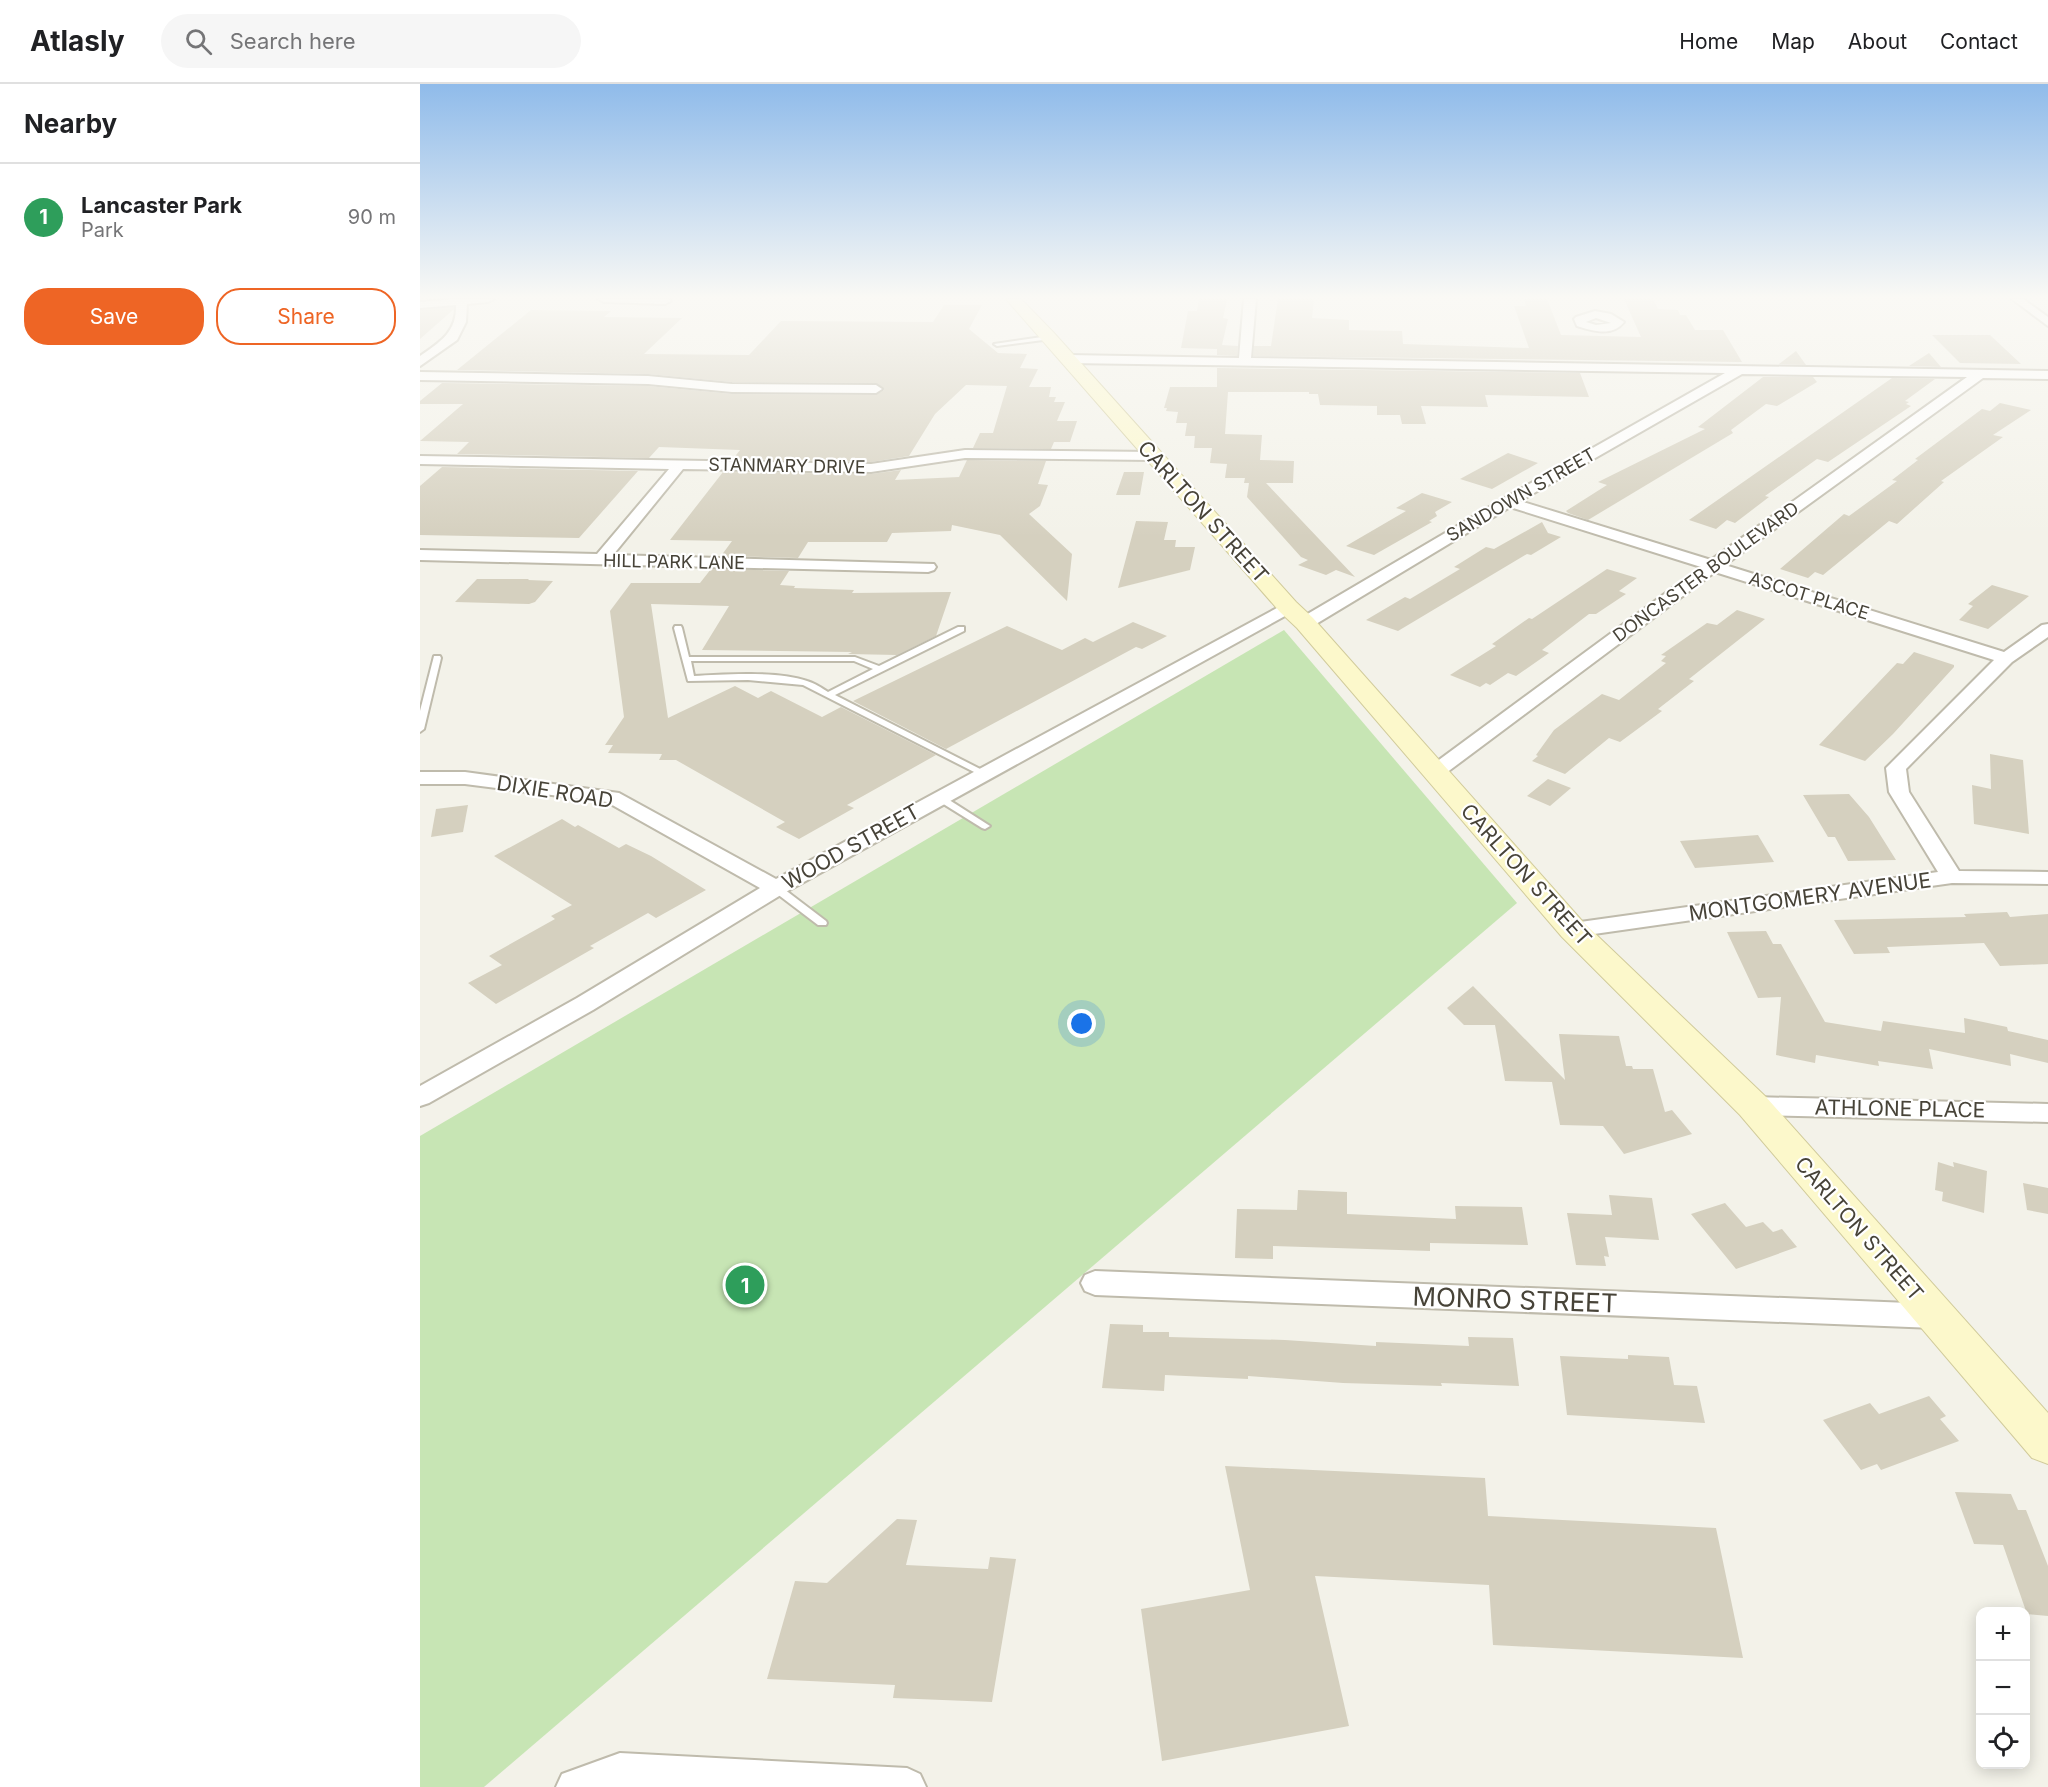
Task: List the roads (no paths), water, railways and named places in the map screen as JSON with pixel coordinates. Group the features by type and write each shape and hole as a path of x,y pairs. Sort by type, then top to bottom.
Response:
{"main road":[{"name":"CARLTON STREET","path":"1086,378 1573,930 1753,1106 2048,1444"}],"street":[{"path":"561,378 648,380 732,388 876,389"},
{"name":"SANDOWN STREET","path":"1296,615 1508,502 1726,378"},
{"name":"DONCASTER BOULEVARD","path":"1435,772 1713,566 1974,378"},
{"name":"STANMARY DRIVE","path":"420,460 871,468 964,454 1152,456"},
{"path":"600,561 679,465"},
{"name":"ASCOT PLACE","path":"1508,502 2006,658"},
{"name":"HILL PARK LANE","path":"420,555 928,567"},
{"name":"WOOD STREET","path":"420,1097 585,1004 776,888 983,773 1296,615"},
{"path":"1952,876 1899,792 1896,768 2006,658 2048,629"},
{"name":"DIXIE ROAD","path":"420,778 465,778 612,797 776,888"},
{"name":"MONTGOMERY AVENUE","path":"1573,930 1952,876 2048,878"},
{"name":"ATHLONE PLACE","path":"1753,1106 2048,1113"},
{"name":"MONRO STREET","path":"1095,1283 1934,1316"},
{"path":"575,1787 620,1772 731,1782 908,1787"}],"lane":[{"path":"678,628 691,679 718,677 787,679 805,682 983,773"},
{"path":"830,694 961,629"},
{"path":"420,729 437,658"},
{"path":"686,659 855,659 879,669"},
{"path":"940,798 985,825"},
{"path":"776,888 822,923"}],"place":[{"name":"Lancaster Park","path":"745,1285"}]}
